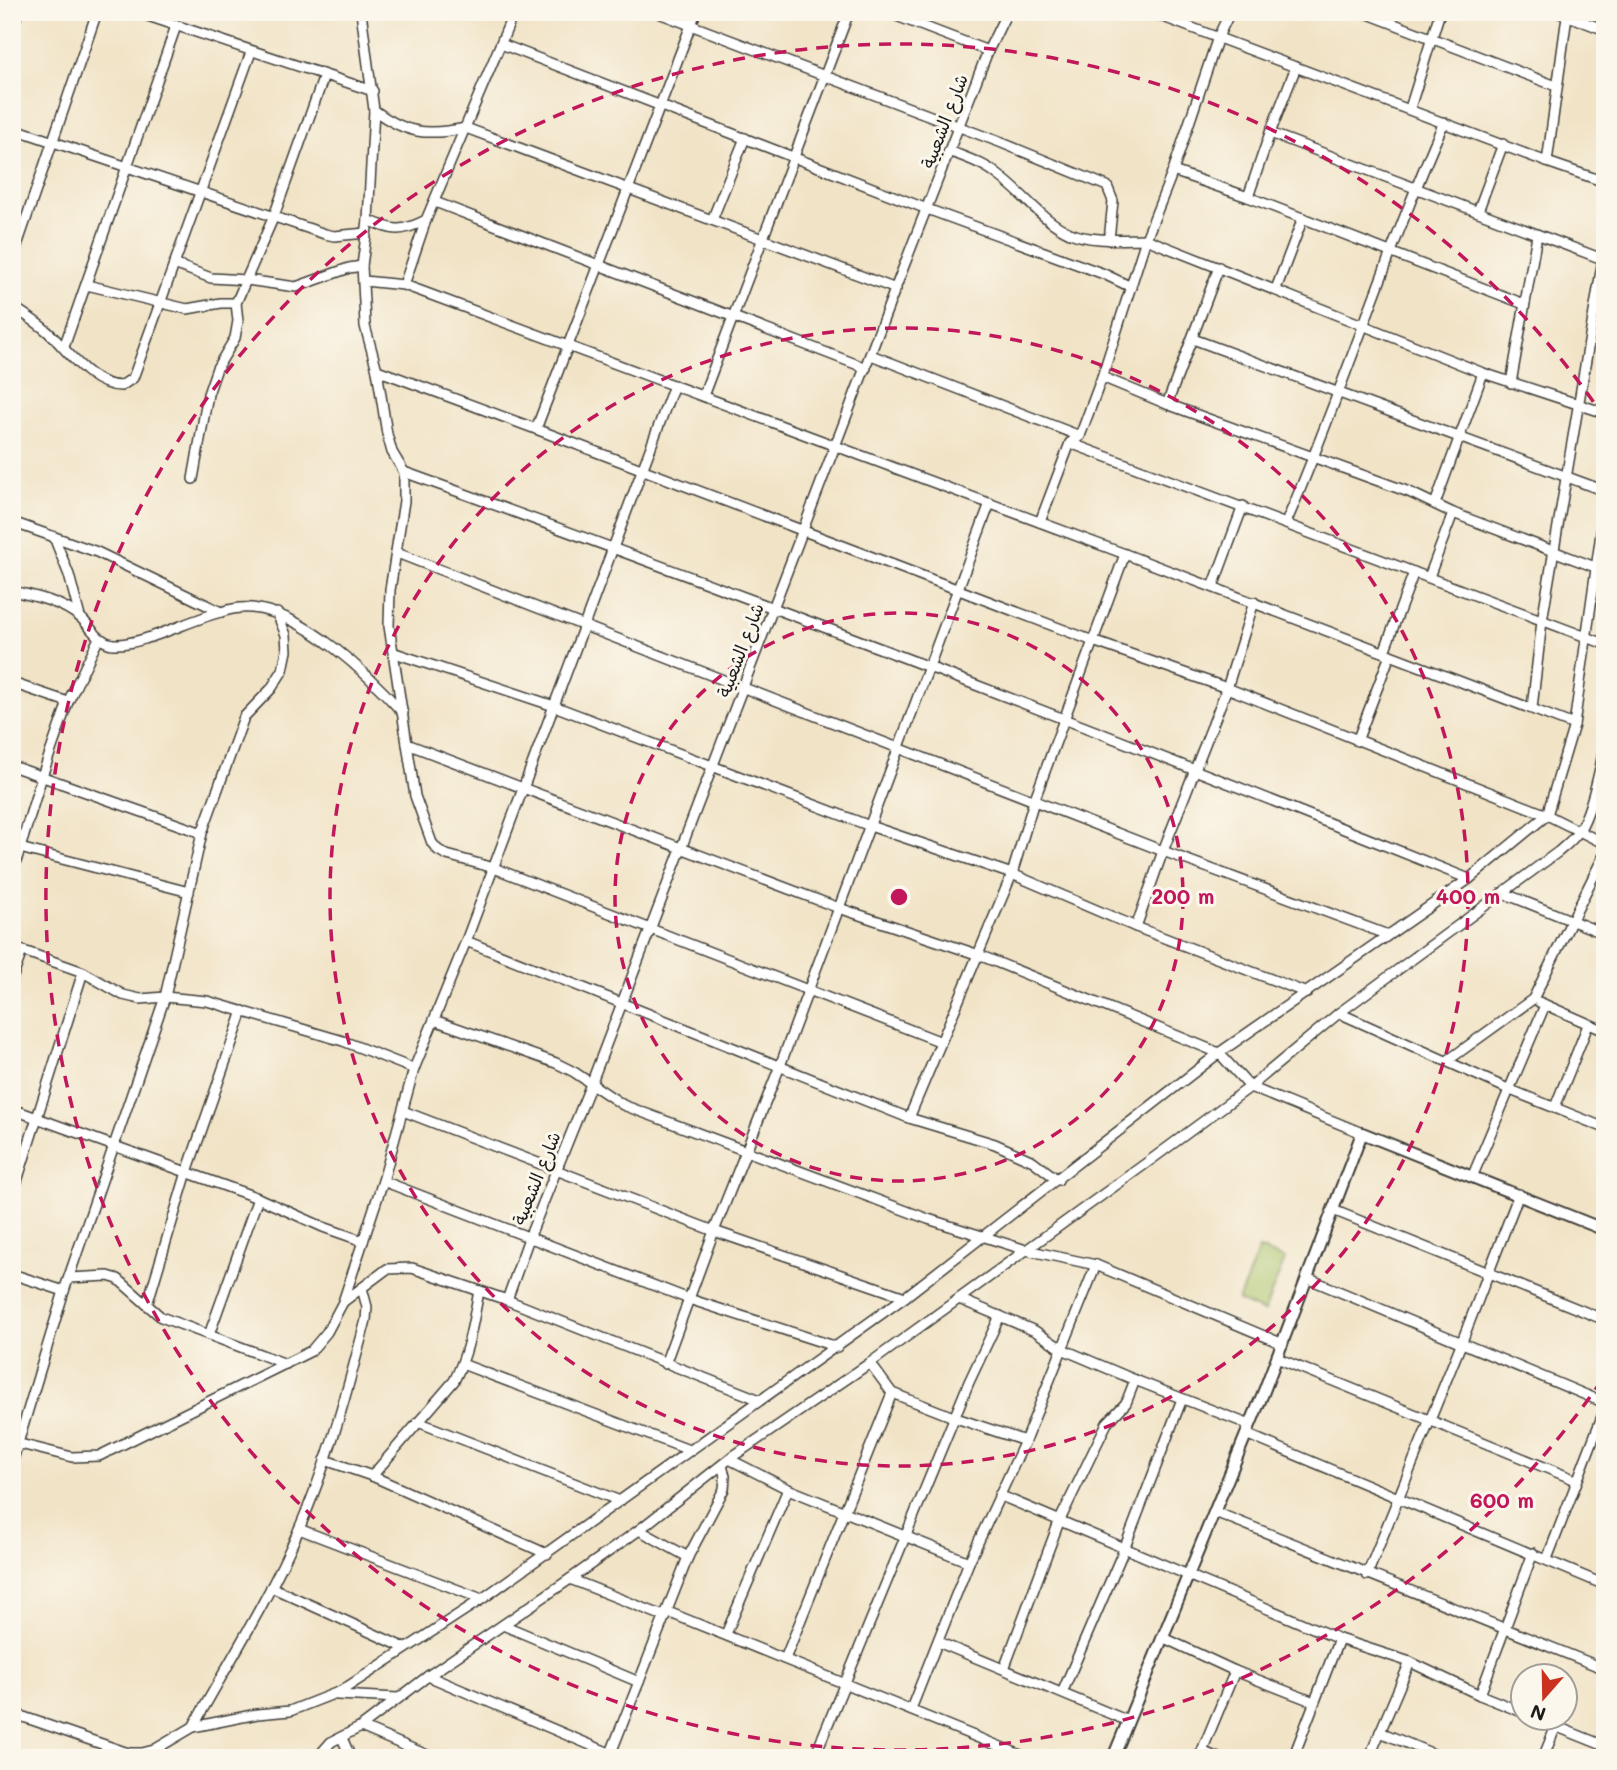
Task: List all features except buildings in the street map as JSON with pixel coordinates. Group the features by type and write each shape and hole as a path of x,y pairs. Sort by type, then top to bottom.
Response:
{"street":[{"path":"12,29 18,12"},
{"path":"12,260 15,244 97,12"},
{"path":"136,12 158,16 176,26 251,52 373,90"},
{"path":"361,12 374,110 368,220 362,266 365,326 377,370 387,434 404,472 404,501 390,590 389,626 415,796 432,844 447,855 494,868 939,1041"},
{"path":"404,285 426,220 514,12"},
{"path":"656,12 1107,186 1113,201 1109,240"},
{"path":"536,429 696,12"},
{"path":"703,396 849,12"},
{"path":"886,12 988,51"},
{"name":"شارع الشعبية","path":"507,1300 949,151 988,51 1007,12"},
{"path":"1150,12 1605,182"},
{"path":"1040,522 1070,443 1080,436 1146,239 1173,171 1218,37 1230,12"},
{"path":"1363,12 1556,86"},
{"path":"1410,108 1440,12"},
{"path":"1547,162 1562,14 1605,30"},
{"path":"64,347 176,26"},
{"path":"501,44 927,209 1104,274 1131,287"},
{"path":"12,306 45,328 81,365 103,382 121,386 133,378 251,52"},
{"path":"1248,197 1296,66"},
{"path":"193,478 208,394 218,368 235,338 236,303 274,216 324,76"},
{"path":"374,110 397,125 419,133 466,128 896,289"},
{"path":"1286,523 1314,457 1414,189 1444,122"},
{"path":"12,128 334,236 366,233"},
{"path":"1270,134 1604,259"},
{"path":"712,220 745,138"},
{"path":"1478,211 1503,144"},
{"path":"949,151 987,166 1046,218 1069,232 1109,240 1146,239 1483,373 1605,412"},
{"path":"1173,171 1248,197 1524,304"},
{"path":"435,202 866,368"},
{"path":"1276,289 1303,218"},
{"path":"368,220 393,230 402,230 426,220"},
{"path":"1532,708 1542,621 1604,259 1605,232"},
{"path":"1511,383 1537,235"},
{"path":"174,264 211,278 247,279 296,287 362,266"},
{"path":"1167,404 1219,267"},
{"path":"364,281 404,285 1254,602 1574,725"},
{"path":"87,285 187,309 236,303"},
{"path":"1193,338 1605,491"},
{"path":"871,355 1080,436"},
{"path":"377,370 1093,641 1227,688 1547,815 1605,844"},
{"path":"1435,504 1483,373"},
{"path":"1101,377 1167,404 1409,492 1453,513 1595,567"},
{"path":"15,1443 72,1457 99,1456 311,1351 327,1332 343,1302 383,1181 414,1069 494,868 674,385"},
{"path":"1070,443 1605,644"},
{"path":"404,472 929,666 1196,769 1469,879"},
{"path":"665,1364 714,1231 780,1066 990,503"},
{"path":"12,1713 128,1753 142,1753 154,1750 193,1727 257,1714 290,1711 341,1691 547,1554 689,1450 837,1347 985,1237 1219,1053 1469,879 1547,815 1574,725 1605,505"},
{"path":"1213,587 1243,506"},
{"path":"1430,577 1453,513"},
{"path":"12,522 97,552 220,612"},
{"path":"54,537 69,575 80,617"},
{"path":"397,553 1163,851 1388,935"},
{"path":"909,1118 939,1041 979,955 1012,874 1034,801 1125,554"},
{"path":"1357,741 1414,572"},
{"path":"12,591 57,604 80,617 99,638 109,643 121,644 220,612 251,608 277,613 313,634 360,669 404,714"},
{"path":"1136,927 1227,688 1254,602"},
{"path":"12,1463 15,1443 64,1291 165,998 202,833 244,718 271,689 283,670 287,652 286,635 277,613"},
{"path":"12,875 16,847 68,702 99,638"},
{"path":"395,653 554,706 870,826 1012,874 1136,927 1307,993"},
{"path":"12,683 68,702"},
{"path":"317,1758 331,1742 361,1727 428,1676 570,1580 725,1462 870,1363 1250,1087 1339,1013 1558,852 1578,832 1587,813 1604,751 1605,737"},
{"path":"407,744 839,908 979,955 1219,1053 1250,1087 1605,1230"},
{"path":"12,766 202,833"},
{"path":"16,847 189,892"},
{"path":"1447,1061 1533,999 1605,853"},
{"path":"1503,893 1605,934"},
{"path":"466,941 909,1118 995,1144 1033,1161 1058,1180"},
{"path":"12,979 17,949 83,972 122,995 140,999 206,1001 343,1041 414,1069"},
{"path":"12,1196 83,972"},
{"path":"1533,999 1605,1031"},
{"path":"1473,1175 1507,1089 1545,1005"},
{"path":"147,1305 187,1172 243,1011"},
{"path":"1339,1013 1507,1089 1605,1128"},
{"path":"434,1020 556,1063 623,1105 929,1219 1026,1250 1096,1265 1283,1344"},
{"path":"1555,1107 1588,1025"},
{"path":"12,1109 258,1198 323,1227 363,1241"},
{"path":"403,1111 714,1231 905,1297"},
{"path":"1113,1758 1283,1344 1362,1133"},
{"path":"383,1181 689,1299 837,1347"},
{"path":"1367,1575 1519,1194"},
{"path":"209,1335 258,1198"},
{"path":"1333,1210 1605,1320"},
{"path":"911,1709 969,1562 1025,1441 1096,1265"},
{"path":"343,1302 387,1269 412,1268 507,1300 760,1400"},
{"path":"12,1274 64,1291"},
{"path":"69,1278 108,1276 118,1279 161,1317 286,1364"},
{"path":"1307,1278 1605,1403"},
{"path":"193,1727 271,1587 299,1529 337,1431 366,1320 367,1307 362,1288"},
{"path":"372,1476 454,1381 463,1364 479,1290"},
{"path":"959,1299 1035,1331 1062,1349 1182,1399 1398,1497 1605,1584"},
{"path":"814,1758 969,1382 1000,1317"},
{"path":"1277,1358 1576,1480"},
{"path":"870,1363 892,1393 1025,1441"},
{"path":"463,1364 689,1450"},
{"path":"1004,1669 1059,1522 1107,1423 1126,1403 1135,1380"},
{"path":"785,1658 892,1393"},
{"path":"1062,1693 1125,1547 1182,1399"},
{"path":"1547,1559 1605,1409"},
{"path":"418,1422 620,1501"},
{"path":"325,1460 372,1476 547,1554"},
{"path":"725,1462 969,1562"},
{"path":"610,1755 688,1557 724,1489 725,1462"},
{"path":"726,1634 788,1489"},
{"path":"999,1495 1339,1639 1410,1662 1508,1706"},
{"path":"1215,1512 1605,1669"},
{"path":"299,1529 482,1599"},
{"path":"639,1530 688,1557"},
{"path":"1480,1695 1533,1553"},
{"path":"570,1580 726,1634 1028,1758"},
{"path":"271,1587 405,1648"},
{"path":"503,1625 639,1682"},
{"path":"1162,1637 1235,1671 1314,1702"},
{"path":"1293,1758 1339,1639"},
{"path":"938,1642 1128,1721"},
{"path":"1369,1758 1410,1662"},
{"path":"1219,1758 1201,1754 1235,1671"},
{"path":"428,1676 621,1758"},
{"path":"332,1694 398,1698"},
{"path":"361,1727 434,1758"},
{"path":"1380,1732 1443,1758"},
{"path":"1543,1758 1554,1732"},
{"path":"1571,1732 1605,1746"},
{"path":"342,1738 351,1758"}],"green space":[{"path":"1259,1249 1285,1259 1264,1312 1238,1301"}]}
